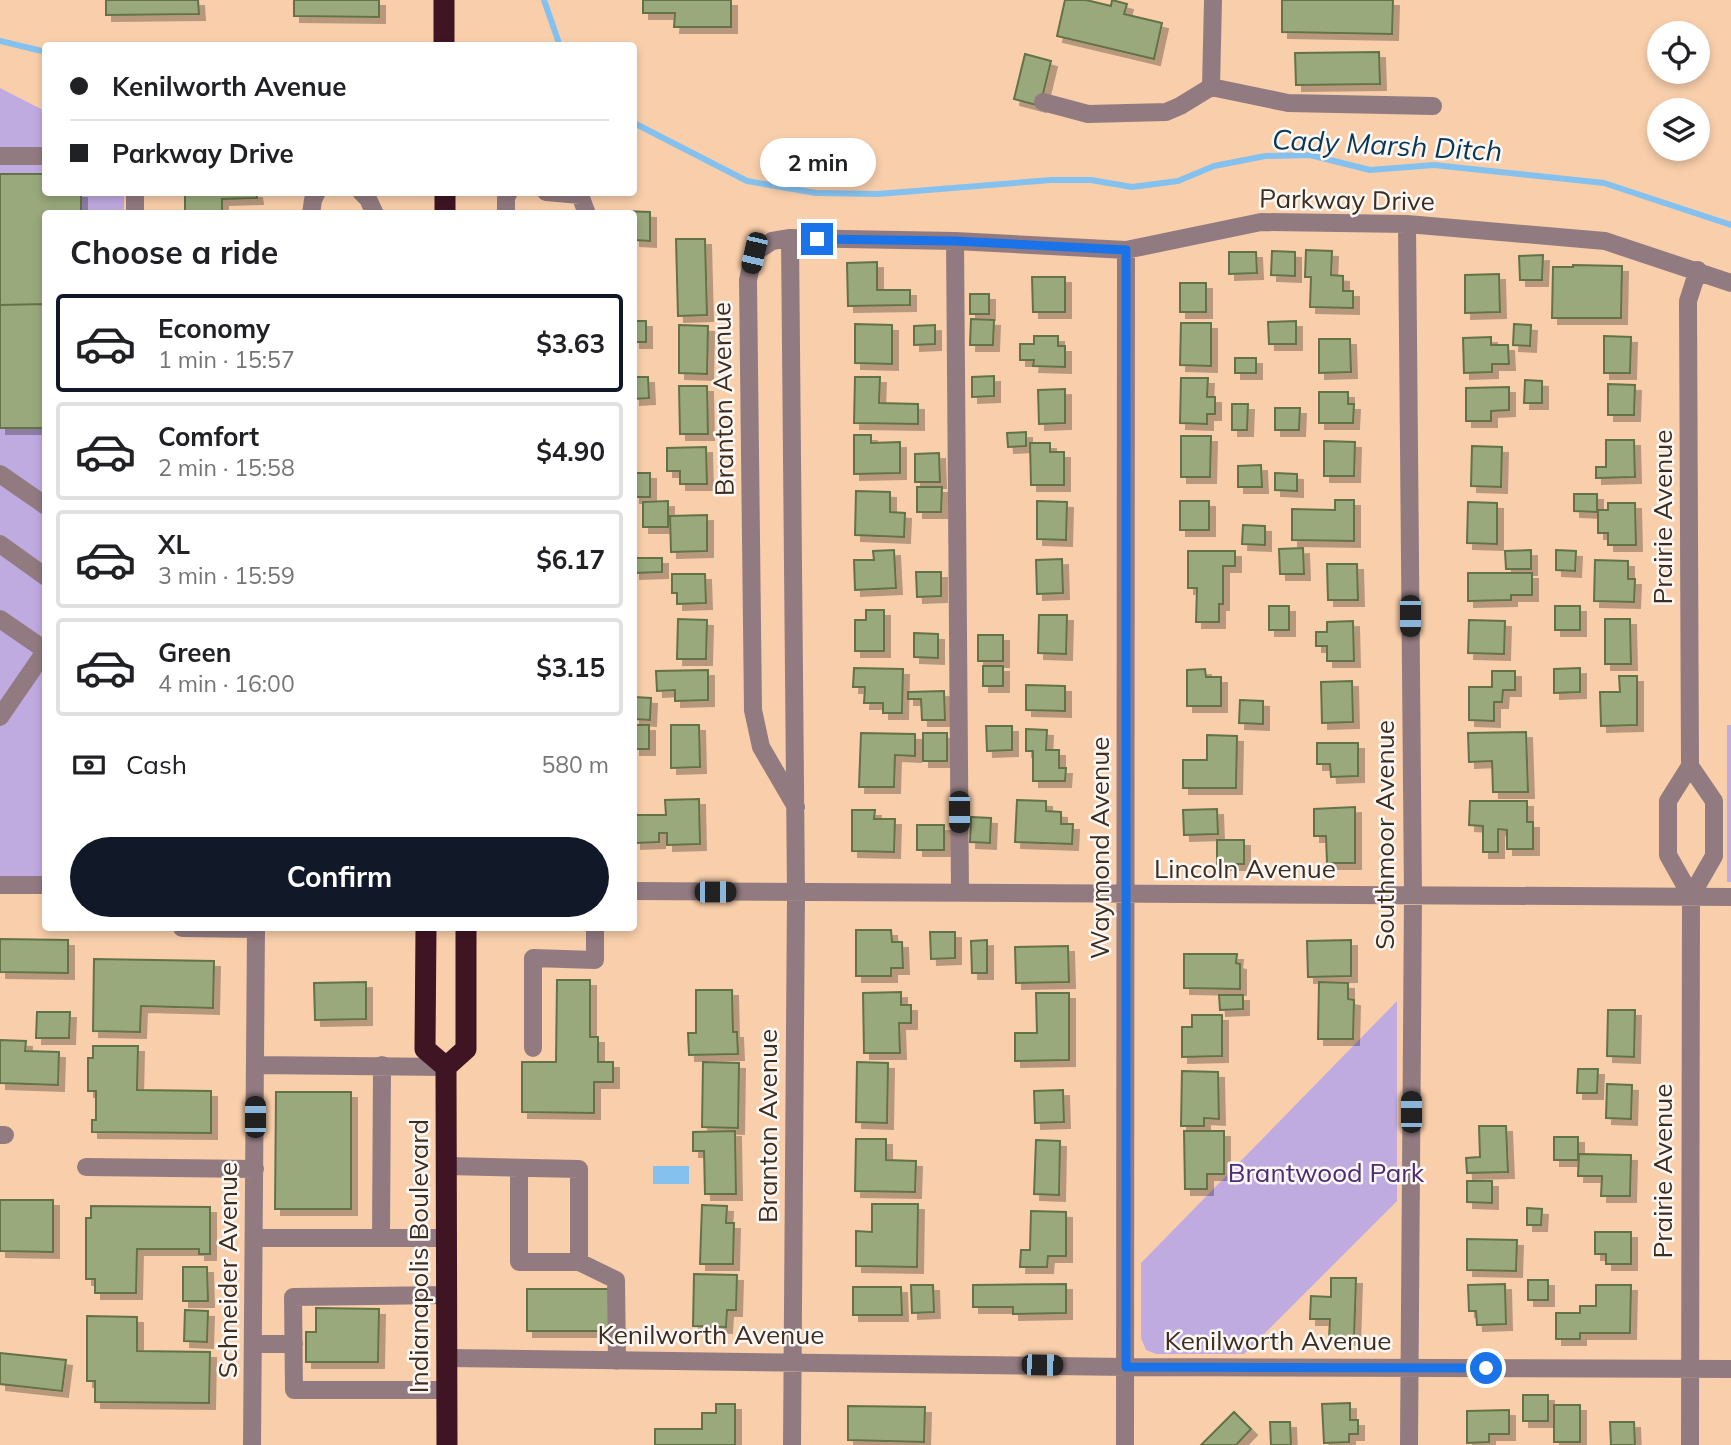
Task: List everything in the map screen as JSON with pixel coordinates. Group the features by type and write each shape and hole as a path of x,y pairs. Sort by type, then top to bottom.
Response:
{"highway":[{"path":"444,0 444,42"},
{"path":"426,931 425,1049 446,1067 466,1049 466,931"},
{"name":"Indianapolis Boulevard","path":"446,1067 447,1445"}],"street":[{"path":"1211,88 1213,0"},
{"path":"1043,102 1088,114 1166,112 1211,88 1288,103 1433,106"},
{"path":"0,156 42,156"},
{"name":"Parkway Drive","path":"790,239 955,241 1126,250 1261,222 1407,224 1605,241 1731,283"},
{"name":"Southmoor Avenue","path":"1407,224 1413,896 1409,1445"},
{"name":"Branton Avenue","path":"792,1445 796,807 790,239 772,241 754,253 748,280 753,710 761,747 796,807"},
{"path":"955,241 960,893"},
{"name":"Waymond Avenue","path":"1125,1445 1126,250"},
{"name":"Prairie Avenue","path":"1690,1445 1691,897 1668,855 1668,801 1690,766 1688,301 1698,270"},
{"path":"0,474 42,503"},
{"path":"0,544 42,573"},
{"path":"0,619 42,648"},
{"path":"3,705 42,654"},
{"name":"Prairie Avenue","path":"1690,766 1714,801 1714,856 1691,897"},
{"path":"0,885 42,886"},
{"name":"Lincoln Avenue","path":"637,891 1731,897"},
{"name":"Schneider Avenue","path":"253,1445 256,931"},
{"path":"533,1048 533,958 595,960 595,931"},
{"path":"255,1065 446,1067"},
{"path":"382,1065 382,1237"},
{"path":"86,1167 255,1168"},
{"path":"447,1167 579,1168 579,1262"},
{"path":"519,1168 519,1262 579,1262 616,1280 617,1361"},
{"path":"254,1238 447,1238"},
{"path":"447,1295 293,1297 294,1390 447,1390"},
{"path":"253,1344 294,1344"},
{"name":"Kenilworth Avenue","path":"447,1358 1126,1367 1731,1369"}],"green space":[{"path":"0,88 42,109 42,196 124,196 124,210 42,210 42,877 0,877"},
{"path":"1727,725 1731,725 1731,882 1727,882"},
{"name":"Brantwood Park","path":"1397,1001 1397,1201 1244,1354 1156,1354 1146,1350 1141,1338 1141,1263"}],"water":[{"path":"653,1166 689,1166 689,1184 653,1184"}],"building":[{"path":"106,0 198,0 199,14 106,15"},
{"path":"294,0 379,0 379,17 294,16"},
{"path":"643,0 731,0 731,27 674,27 675,13 643,13"},
{"path":"1065,0 1086,0 1111,6 1112,0 1127,4 1124,14 1162,23 1154,59 1057,36"},
{"path":"1282,0 1393,0 1392,34 1282,32"},
{"path":"1379,52 1380,84 1296,85 1295,53"},
{"path":"1025,54 1051,61 1040,106 1014,99"},
{"path":"0,174 42,174 42,196 81,196 81,210 42,210 42,304 0,305"},
{"path":"185,196 257,196 222,199 222,210 185,210"},
{"path":"637,212 650,212 650,241 637,240"},
{"path":"676,239 705,239 707,315 678,316"},
{"path":"1306,250 1332,251 1331,275 1343,276 1343,291 1353,291 1353,308 1310,307 1311,277 1305,277"},
{"path":"1272,251 1295,252 1295,276 1271,275"},
{"path":"1229,252 1256,252 1257,273 1229,274"},
{"path":"1543,255 1542,280 1520,280 1519,256"},
{"path":"877,262 877,290 910,290 910,305 848,306 847,263"},
{"path":"1622,266 1621,318 1552,318 1553,267"},
{"path":"1499,274 1500,312 1465,313 1465,275"},
{"path":"1032,277 1065,277 1065,312 1033,312"},
{"path":"1180,283 1206,283 1206,312 1180,312"},
{"path":"970,294 989,294 989,314 970,314"},
{"path":"42,304 42,428 0,428 0,305"},
{"path":"971,319 994,320 993,345 970,345"},
{"path":"637,321 646,321 646,342 637,342"},
{"path":"1296,321 1296,344 1269,344 1268,322"},
{"path":"1181,323 1211,323 1211,366 1180,365"},
{"path":"855,324 892,325 892,364 855,363"},
{"path":"1514,324 1531,325 1530,346 1513,345"},
{"path":"679,325 708,326 707,374 679,373"},
{"path":"935,325 935,344 914,345 914,326"},
{"path":"1034,336 1058,336 1058,346 1065,346 1065,367 1033,366 1034,360 1020,360 1020,344 1034,344"},
{"path":"1604,336 1631,337 1630,373 1604,373"},
{"path":"1491,337 1491,345 1508,345 1509,364 1492,364 1492,372 1464,373 1463,338"},
{"path":"1319,339 1350,339 1351,372 1319,373"},
{"path":"1235,358 1256,358 1256,373 1235,373"},
{"path":"994,376 994,396 972,397 972,377"},
{"path":"637,377 648,377 649,398 637,399"},
{"path":"855,377 880,377 879,403 918,404 918,424 854,423"},
{"path":"1181,378 1208,378 1207,397 1215,397 1215,414 1207,414 1207,424 1180,423"},
{"path":"1525,380 1542,381 1542,403 1524,403"},
{"path":"1608,384 1635,385 1634,415 1608,415"},
{"path":"679,386 707,386 708,434 680,434"},
{"path":"1509,387 1509,410 1491,411 1491,421 1466,421 1466,388"},
{"path":"1065,389 1065,423 1039,424 1038,390"},
{"path":"1319,392 1348,392 1348,404 1354,404 1353,423 1319,423"},
{"path":"1232,404 1248,404 1247,430 1232,430"},
{"path":"1275,408 1300,408 1299,430 1275,430"},
{"path":"1026,432 1026,446 1008,447 1007,433"},
{"path":"854,435 871,435 871,443 900,442 900,473 854,474"},
{"path":"1181,436 1211,436 1210,477 1181,477"},
{"path":"1606,440 1634,440 1635,477 1596,478 1596,467 1606,467"},
{"path":"1324,441 1355,442 1354,476 1324,476"},
{"path":"1030,443 1050,443 1050,452 1064,452 1064,485 1031,485"},
{"path":"1472,446 1502,447 1501,487 1471,486"},
{"path":"706,447 707,484 680,484 680,471 667,471 667,448"},
{"path":"939,453 940,482 915,482 915,454"},
{"path":"1261,465 1262,487 1238,487 1238,466"},
{"path":"637,473 650,473 650,497 637,497"},
{"path":"1275,473 1297,474 1297,491 1275,490"},
{"path":"917,487 942,487 941,512 917,512"},
{"path":"856,491 890,492 890,512 905,513 904,537 855,535"},
{"path":"1574,494 1597,494 1597,512 1574,511"},
{"path":"1335,500 1354,500 1354,541 1292,540 1292,509 1335,510"},
{"path":"668,501 668,527 643,527 643,502"},
{"path":"1037,501 1067,502 1066,540 1037,539"},
{"path":"1180,501 1209,501 1209,530 1180,530"},
{"path":"1468,502 1497,503 1497,544 1467,543"},
{"path":"1608,503 1635,503 1636,545 1608,545 1608,533 1598,533 1598,510 1608,510"},
{"path":"707,515 707,551 671,552 670,516"},
{"path":"1243,525 1265,526 1265,545 1242,544"},
{"path":"1303,548 1304,574 1280,574 1279,549"},
{"path":"894,550 896,588 855,590 854,560 874,560 873,551"},
{"path":"1531,550 1531,569 1506,569 1505,551"},
{"path":"1556,550 1576,551 1575,571 1556,570"},
{"path":"1188,551 1235,551 1235,566 1223,566 1223,604 1219,604 1219,622 1196,622 1197,588 1188,588"},
{"path":"637,558 662,558 662,572 637,573"},
{"path":"1062,559 1063,593 1037,594 1036,560"},
{"path":"1595,560 1628,561 1628,579 1635,579 1634,602 1594,601"},
{"path":"1327,564 1357,564 1358,600 1328,600"},
{"path":"916,572 941,572 941,596 917,597"},
{"path":"1468,573 1532,573 1532,595 1511,595 1511,600 1468,601"},
{"path":"672,574 705,574 706,603 677,604 677,593 672,593"},
{"path":"1269,606 1289,606 1289,630 1269,630"},
{"path":"1555,606 1580,606 1580,630 1555,630"},
{"path":"866,610 884,610 884,651 855,651 855,620 866,620"},
{"path":"1039,615 1067,615 1066,654 1038,653"},
{"path":"678,619 707,620 706,659 677,659"},
{"path":"1605,619 1630,619 1631,664 1605,664"},
{"path":"1469,620 1505,621 1504,654 1468,653"},
{"path":"1353,621 1354,661 1327,661 1327,646 1316,646 1316,632 1327,632 1327,622"},
{"path":"914,633 938,634 938,658 914,657"},
{"path":"978,635 1003,635 1003,661 978,661"},
{"path":"983,666 1003,666 1003,686 983,686"},
{"path":"854,668 903,669 902,713 883,713 883,703 864,703 865,687 853,687"},
{"path":"1580,668 1580,692 1554,693 1554,669"},
{"path":"1205,669 1206,677 1221,677 1221,706 1187,706 1187,670"},
{"path":"708,670 708,700 675,701 675,690 657,691 656,671"},
{"path":"1492,671 1515,671 1515,690 1503,690 1502,702 1494,702 1494,721 1469,720 1469,687 1492,687"},
{"path":"1619,676 1637,676 1637,725 1601,726 1600,692 1620,692"},
{"path":"1352,681 1353,722 1322,723 1321,682"},
{"path":"1026,685 1065,686 1065,711 1026,710"},
{"path":"944,691 945,720 922,720 921,699 908,699 908,692"},
{"path":"637,697 651,698 650,720 637,719"},
{"path":"1240,700 1263,701 1263,724 1239,723"},
{"path":"637,725 649,725 649,749 637,749"},
{"path":"671,725 699,725 700,767 671,768"},
{"path":"986,726 1012,726 1012,750 987,751"},
{"path":"1026,729 1047,730 1046,750 1059,750 1059,768 1066,768 1065,781 1033,781 1033,751 1026,751"},
{"path":"1526,732 1528,792 1493,792 1492,761 1469,762 1468,733"},
{"path":"861,733 915,734 915,756 895,755 894,787 859,787"},
{"path":"923,733 947,733 947,761 923,761"},
{"path":"1207,735 1237,736 1236,788 1183,788 1183,760 1207,760"},
{"path":"1317,743 1358,743 1358,776 1331,777 1330,764 1317,764"},
{"path":"699,799 700,844 667,845 667,833 659,833 659,842 637,843 637,815 666,815 665,800"},
{"path":"1017,800 1046,801 1046,811 1061,812 1061,824 1073,824 1072,844 1015,842"},
{"path":"1470,801 1527,801 1527,822 1533,822 1533,849 1507,849 1507,830 1498,829 1498,852 1483,852 1483,826 1469,825"},
{"path":"1355,807 1355,863 1327,863 1326,836 1314,836 1314,809"},
{"path":"1217,809 1218,834 1184,835 1183,810"},
{"path":"852,810 875,810 874,819 895,819 894,852 852,851"},
{"path":"971,817 991,818 990,843 970,842"},
{"path":"917,825 944,825 944,850 917,850"},
{"path":"1217,840 1244,840 1244,864 1217,864"},
{"path":"856,930 891,930 892,942 902,942 903,968 891,968 891,976 856,976"},
{"path":"930,932 955,932 955,958 931,959"},
{"path":"0,939 68,940 68,973 0,972"},
{"path":"987,940 987,973 972,973 971,941"},
{"path":"1351,940 1351,976 1308,977 1307,941"},
{"path":"1068,946 1069,982 1016,983 1015,947"},
{"path":"1184,954 1237,954 1236,963 1240,964 1240,989 1184,988"},
{"path":"94,959 214,961 213,1008 141,1006 140,1032 93,1031"},
{"path":"557,980 590,980 590,1037 598,1037 598,1062 613,1062 613,1082 594,1082 594,1113 522,1112 522,1062 556,1062"},
{"path":"366,982 366,1019 315,1020 314,983"},
{"path":"1319,982 1348,983 1348,999 1354,1000 1353,1039 1318,1039"},
{"path":"696,990 732,990 733,1032 737,1032 738,1054 689,1055 688,1033 696,1033"},
{"path":"901,992 901,1005 911,1005 911,1023 899,1023 900,1053 864,1053 863,993"},
{"path":"1036,993 1069,993 1069,1060 1015,1061 1015,1033 1037,1033"},
{"path":"1219,995 1243,995 1243,1009 1220,1010"},
{"path":"1608,1010 1635,1010 1634,1057 1607,1056"},
{"path":"37,1012 70,1012 69,1038 36,1038"},
{"path":"1192,1015 1222,1015 1222,1056 1182,1057 1182,1027 1192,1027"},
{"path":"0,1040 26,1041 25,1051 59,1052 58,1085 0,1083"},
{"path":"93,1046 138,1046 137,1090 211,1091 211,1133 92,1132 92,1120 96,1120 96,1091 88,1091 88,1058 93,1058"},
{"path":"703,1062 739,1063 738,1128 702,1127"},
{"path":"857,1062 888,1063 887,1123 856,1122"},
{"path":"1578,1069 1598,1069 1597,1093 1577,1093"},
{"path":"1182,1071 1218,1072 1219,1119 1204,1118 1204,1126 1181,1126"},
{"path":"1607,1084 1632,1085 1631,1119 1606,1118"},
{"path":"1063,1090 1064,1122 1035,1123 1034,1091"},
{"path":"276,1092 351,1092 351,1209 275,1209"},
{"path":"1479,1126 1506,1126 1508,1172 1467,1173 1466,1158 1480,1157"},
{"path":"735,1131 736,1194 705,1194 704,1151 693,1151 693,1132"},
{"path":"1184,1131 1224,1131 1224,1174 1207,1174 1207,1189 1185,1189"},
{"path":"1554,1137 1578,1137 1578,1160 1554,1160"},
{"path":"856,1139 886,1139 886,1160 916,1161 915,1192 855,1191"},
{"path":"1036,1140 1060,1141 1059,1195 1034,1194"},
{"path":"1579,1154 1631,1155 1630,1196 1601,1196 1602,1176 1578,1176"},
{"path":"1467,1181 1492,1181 1492,1203 1467,1202"},
{"path":"0,1200 53,1200 53,1252 0,1251"},
{"path":"872,1204 918,1204 917,1267 856,1266 856,1231 872,1232"},
{"path":"702,1205 727,1206 726,1223 734,1223 733,1264 700,1264"},
{"path":"91,1206 210,1207 210,1254 199,1254 199,1249 137,1249 136,1293 95,1293 95,1279 86,1279 86,1218 91,1218"},
{"path":"1527,1208 1542,1209 1541,1225 1527,1225"},
{"path":"1031,1211 1066,1212 1066,1256 1048,1256 1047,1267 1020,1267 1021,1250 1030,1250"},
{"path":"1595,1232 1631,1232 1631,1264 1606,1264 1606,1254 1595,1254"},
{"path":"1467,1239 1517,1240 1516,1271 1467,1270"},
{"path":"183,1267 207,1267 208,1301 183,1301"},
{"path":"694,1274 737,1275 736,1310 727,1310 726,1327 693,1326"},
{"path":"1331,1278 1356,1278 1354,1339 1329,1338 1330,1319 1310,1319 1311,1296 1331,1297"},
{"path":"1528,1280 1548,1280 1548,1300 1528,1300"},
{"path":"1066,1284 1066,1313 1013,1314 1013,1307 973,1307 973,1285"},
{"path":"1505,1284 1506,1324 1477,1325 1476,1311 1469,1311 1468,1285"},
{"path":"911,1285 933,1285 934,1312 912,1313"},
{"path":"1596,1285 1631,1285 1630,1333 1580,1333 1580,1339 1556,1339 1556,1313 1580,1313 1580,1306 1596,1306"},
{"path":"853,1287 901,1287 902,1315 853,1315"},
{"path":"527,1289 609,1289 609,1331 527,1331"},
{"path":"316,1308 379,1309 378,1362 306,1362 306,1332 316,1332"},
{"path":"185,1310 208,1311 207,1342 184,1341"},
{"path":"87,1316 137,1317 137,1351 210,1352 209,1403 95,1402 95,1381 87,1381"},
{"path":"0,1353 66,1360 62,1391 0,1384"},
{"path":"1523,1395 1548,1395 1548,1421 1523,1421"},
{"path":"1350,1403 1350,1420 1358,1420 1358,1434 1349,1434 1349,1442 1324,1443 1322,1404"},
{"path":"716,1404 735,1404 735,1445 655,1445 655,1429 702,1429 702,1413 716,1413"},
{"path":"1554,1405 1580,1405 1580,1442 1554,1442"},
{"path":"848,1406 925,1407 924,1442 848,1440"},
{"path":"1509,1410 1509,1434 1489,1434 1489,1442 1467,1443 1467,1411"},
{"path":"1234,1412 1251,1429 1236,1445 1201,1445"},
{"path":"1270,1422 1290,1422 1291,1445 1271,1445"},
{"path":"1610,1422 1634,1422 1635,1445 1611,1445"}],"waterway":[{"path":"544,0 559,42"},
{"name":"Cady Marsh Ditch","path":"0,41 42,51"},
{"name":"Cady Marsh Ditch","path":"637,125 747,181 816,193 878,194 1051,180 1091,180 1132,187 1178,181 1214,166 1265,156 1310,155 1370,170 1434,165 1604,183 1731,225"}],"route":[{"path":"817,239 955,241 1126,250 1126,1367 1486,1368"}]}
